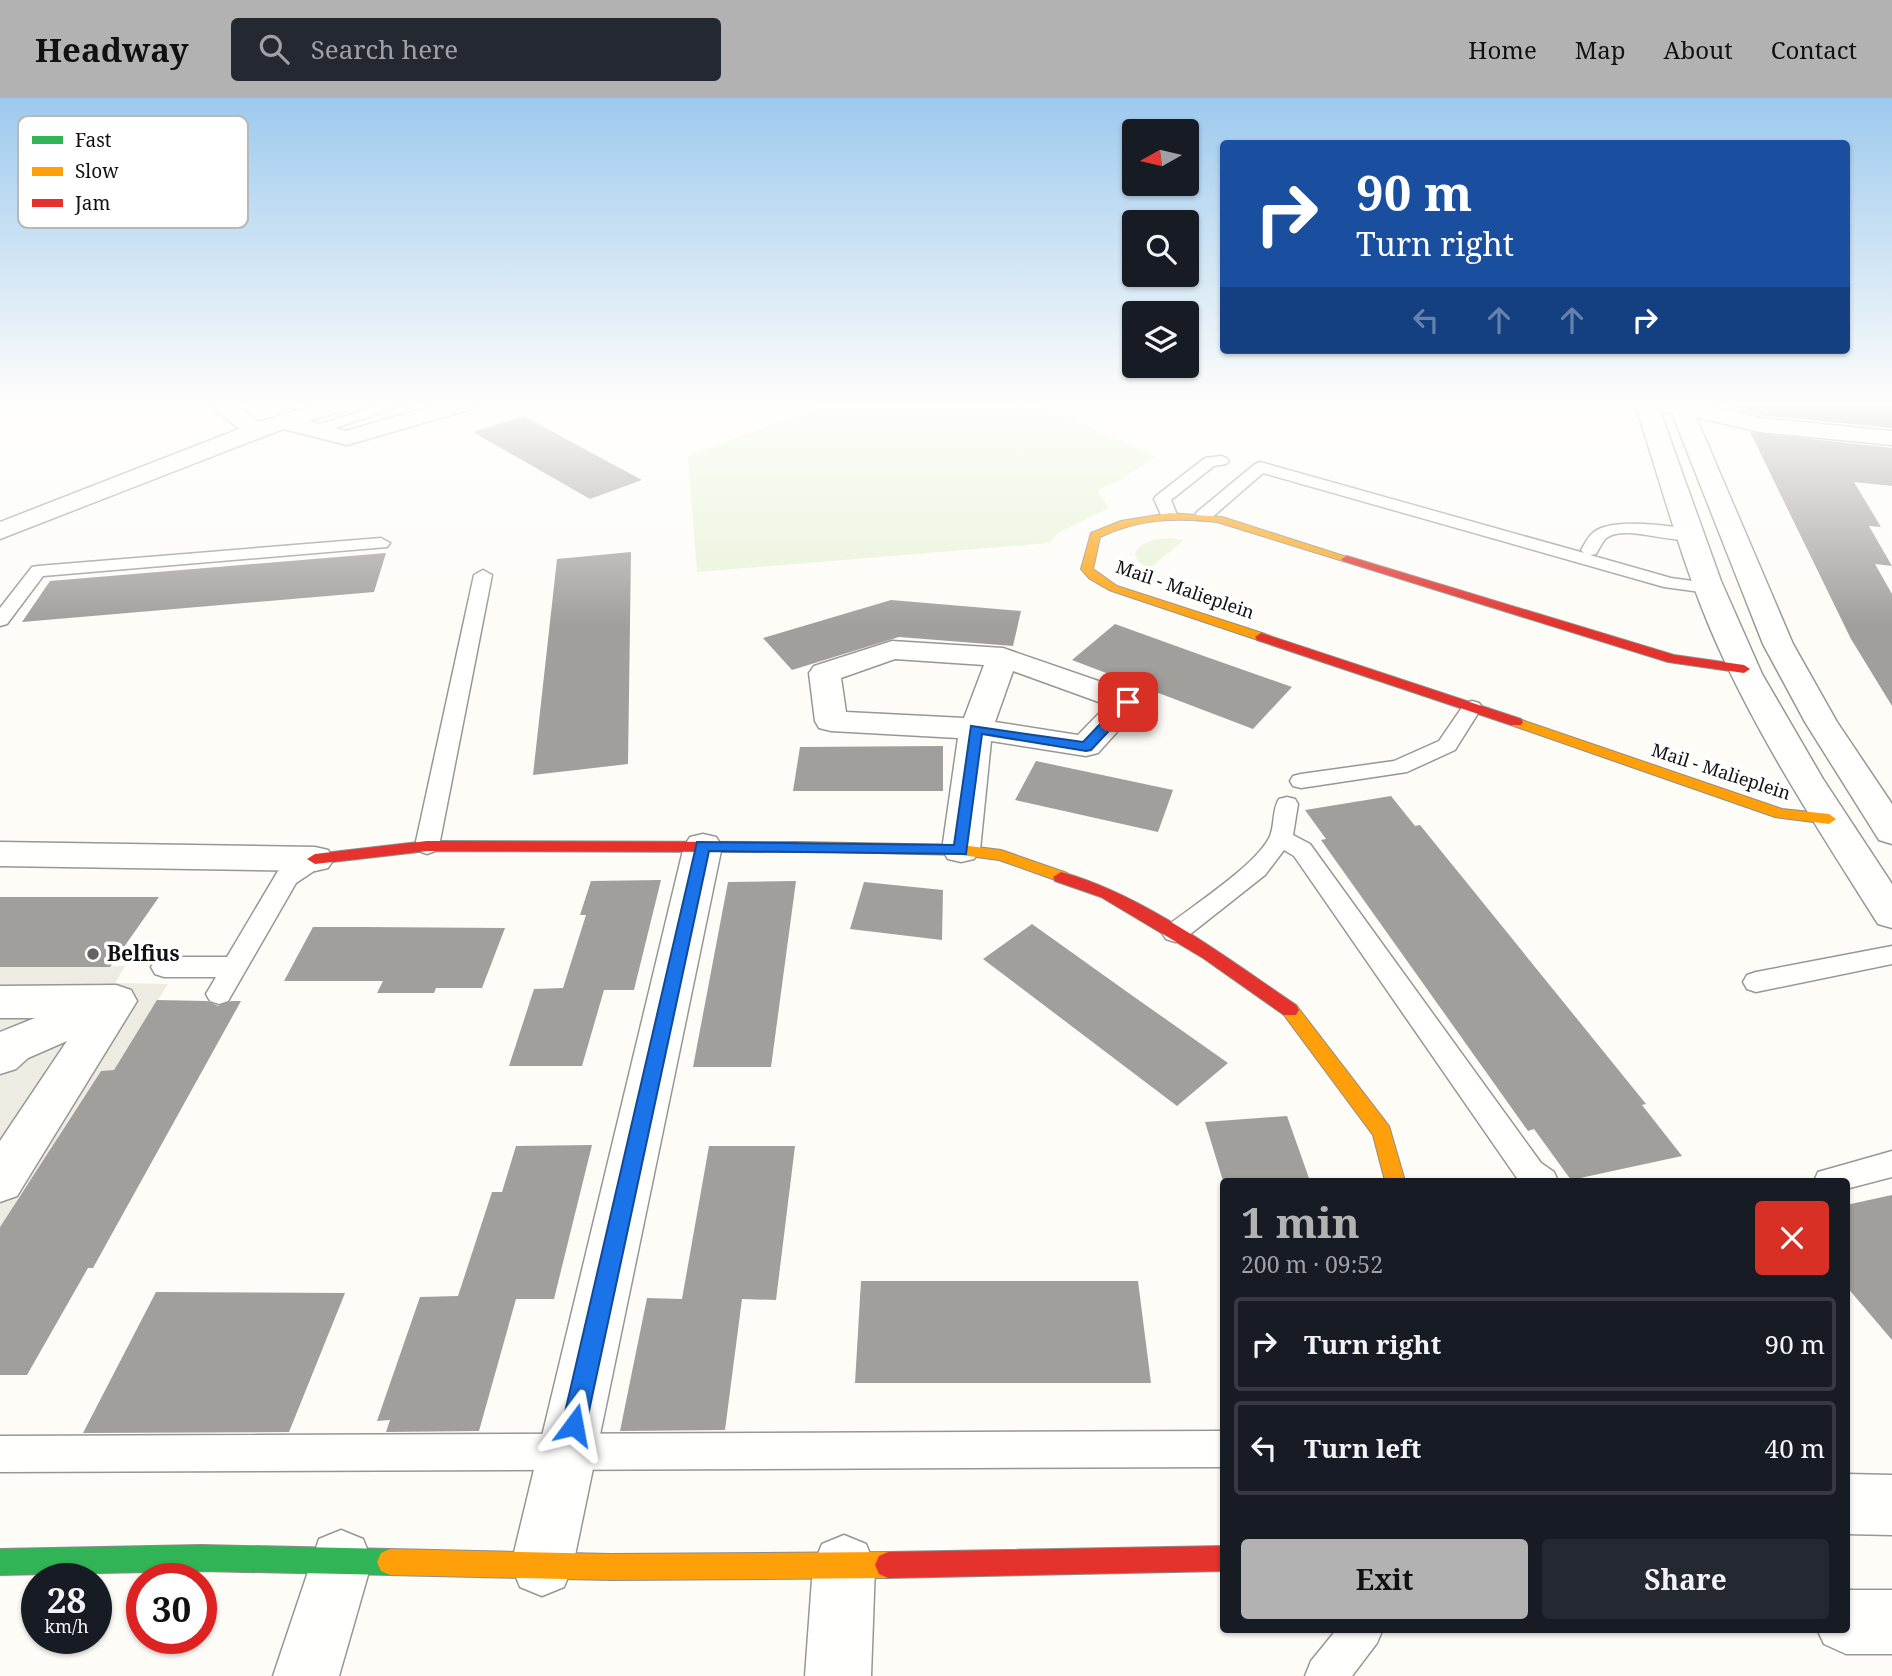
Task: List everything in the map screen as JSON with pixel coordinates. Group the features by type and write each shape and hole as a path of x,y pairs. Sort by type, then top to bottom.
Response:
{"street":[{"path":"0,531 135,478"},
{"path":"1672,478 1708,588 1744,669 1829,819 1892,914"},
{"path":"1708,478 1778,644 1821,722 1892,832"},
{"name":"Mail - Malieplein","path":"1744,669 1672,659 1203,516 1169,515 1114,523 1095,535 1087,569 1094,577 1113,588 1472,707 1780,814 1829,819"},
{"path":"892,650 1003,657 1128,702 1086,747 976,729 831,721 825,673 892,650"},
{"path":"961,850 976,729 1003,657"},
{"path":"0,854 315,859 427,846 703,846 961,850 1001,855 1107,893 1175,933 1293,1012 1382,1132 1394,1178"},
{"path":"542,1565 703,846"},
{"path":"0,1002 116,1001"},
{"path":"3,1053 116,1001"},
{"path":"0,1181 116,1001"},
{"path":"1850,1504 1892,1505"},
{"path":"0,1562 201,1558 542,1565 844,1566 1220,1559"},
{"path":"306,1676 341,1561"},
{"path":"838,1676 844,1566"},
{"path":"1850,1622 1892,1622"}],"lane":[{"path":"1169,515 1162,499 1189,478"},
{"path":"1203,516 1248,478"},
{"path":"1298,478 1670,583 1708,588"},
{"path":"1590,550 1601,534 1611,531 1691,535"},
{"path":"0,620 38,571 381,543"},
{"path":"427,846 484,575"},
{"path":"1301,780 1399,767 1447,745 1472,707"},
{"path":"1175,933 1256,869 1281,838 1287,804"},
{"path":"1281,838 1302,850 1530,1172 1539,1178"},
{"path":"219,994 287,877 315,859"},
{"path":"1756,982 1892,955"},
{"path":"164,967 234,967"},
{"path":"1840,1178 1892,1164"},
{"path":"0,1454 1220,1449"},
{"path":"1326,1676 1360,1633"}],"green space":[{"path":"690,478 1125,478 1097,490 1109,508 1058,533 1049,543 697,572"},
{"path":"1170,538 1184,540 1149,569 1138,561 1135,554 1145,543"}],"shaded area":[{"path":"125,966 115,983 168,984 114,1070 101,1071 57,1138 69,1139 42,1183 27,1184 0,1227 0,967"}],"building":[{"path":"553,478 638,478 642,480 590,499"},
{"path":"1772,478 1892,478 1892,486 1854,482 1881,527 1869,526 1892,566 1875,564 1892,594 1892,706 1851,639"},
{"path":"631,552 628,764 533,775 557,559"},
{"path":"386,553 374,592 22,622 50,581"},
{"path":"891,600 1021,611 1013,646 899,637 792,670 763,638"},
{"path":"1115,624 1292,687 1253,729 1072,660"},
{"path":"943,746 943,791 793,791 800,747"},
{"path":"1036,761 1173,790 1158,832 1015,800"},
{"path":"1391,796 1415,826 1420,825 1646,1104 1642,1105 1682,1156 1570,1178 1534,1129 1528,1131 1321,840 1326,839 1305,810"},
{"path":"661,880 634,990 604,990 582,1066 509,1066 534,989 563,988 586,915 580,915 591,881"},
{"path":"796,881 771,1067 693,1067 728,882"},
{"path":"864,882 943,890 942,940 850,929"},
{"path":"0,897 159,897 110,967 0,967"},
{"path":"1032,924 1228,1063 1177,1106 983,959"},
{"path":"313,927 505,928 482,988 436,988 434,993 377,993 383,981 284,981"},
{"path":"157,1000 207,1001 218,1006 231,1001 241,1001 93,1268 88,1268 27,1375 0,1375 0,1227 101,1071 114,1070"},
{"path":"1287,1116 1309,1178 1222,1178 1205,1122"},
{"path":"592,1145 554,1299 516,1299 479,1431 386,1432 390,1420 377,1421 420,1297 458,1296 492,1192 502,1192 516,1146"},
{"path":"709,1146 795,1146 776,1300 742,1299 725,1430 620,1431 647,1298 682,1299"},
{"path":"1892,1195 1892,1340 1850,1291 1850,1204"},
{"path":"861,1281 1138,1281 1151,1383 855,1383"},
{"path":"156,1292 345,1293 289,1432 83,1433"}],"traffic: fast":[{"path":"0,1562 201,1558 390,1562"}],"traffic: slow":[{"path":"1261,637 1113,588 1094,577 1087,569 1095,535 1140,519 1202,517 1218,519 1347,559"},
{"path":"1516,722 1780,814 1829,819"},
{"path":"798,847 961,850 1001,855 1061,877"},
{"path":"1290,1010 1382,1132 1394,1178"},
{"path":"390,1562 611,1567 888,1565"}],"traffic: jam":[{"path":"1347,559 1672,659 1744,669"},
{"path":"1261,637 1516,722"},
{"path":"315,859 427,846 798,847"},
{"path":"1061,877 1107,893 1209,954 1290,1010"},
{"path":"888,1565 1220,1558"}],"place":[{"name":"Belfius","path":"93,954"}],"route":[{"path":"574,1425 703,846 961,850 976,729 1086,747 1128,702"}]}
